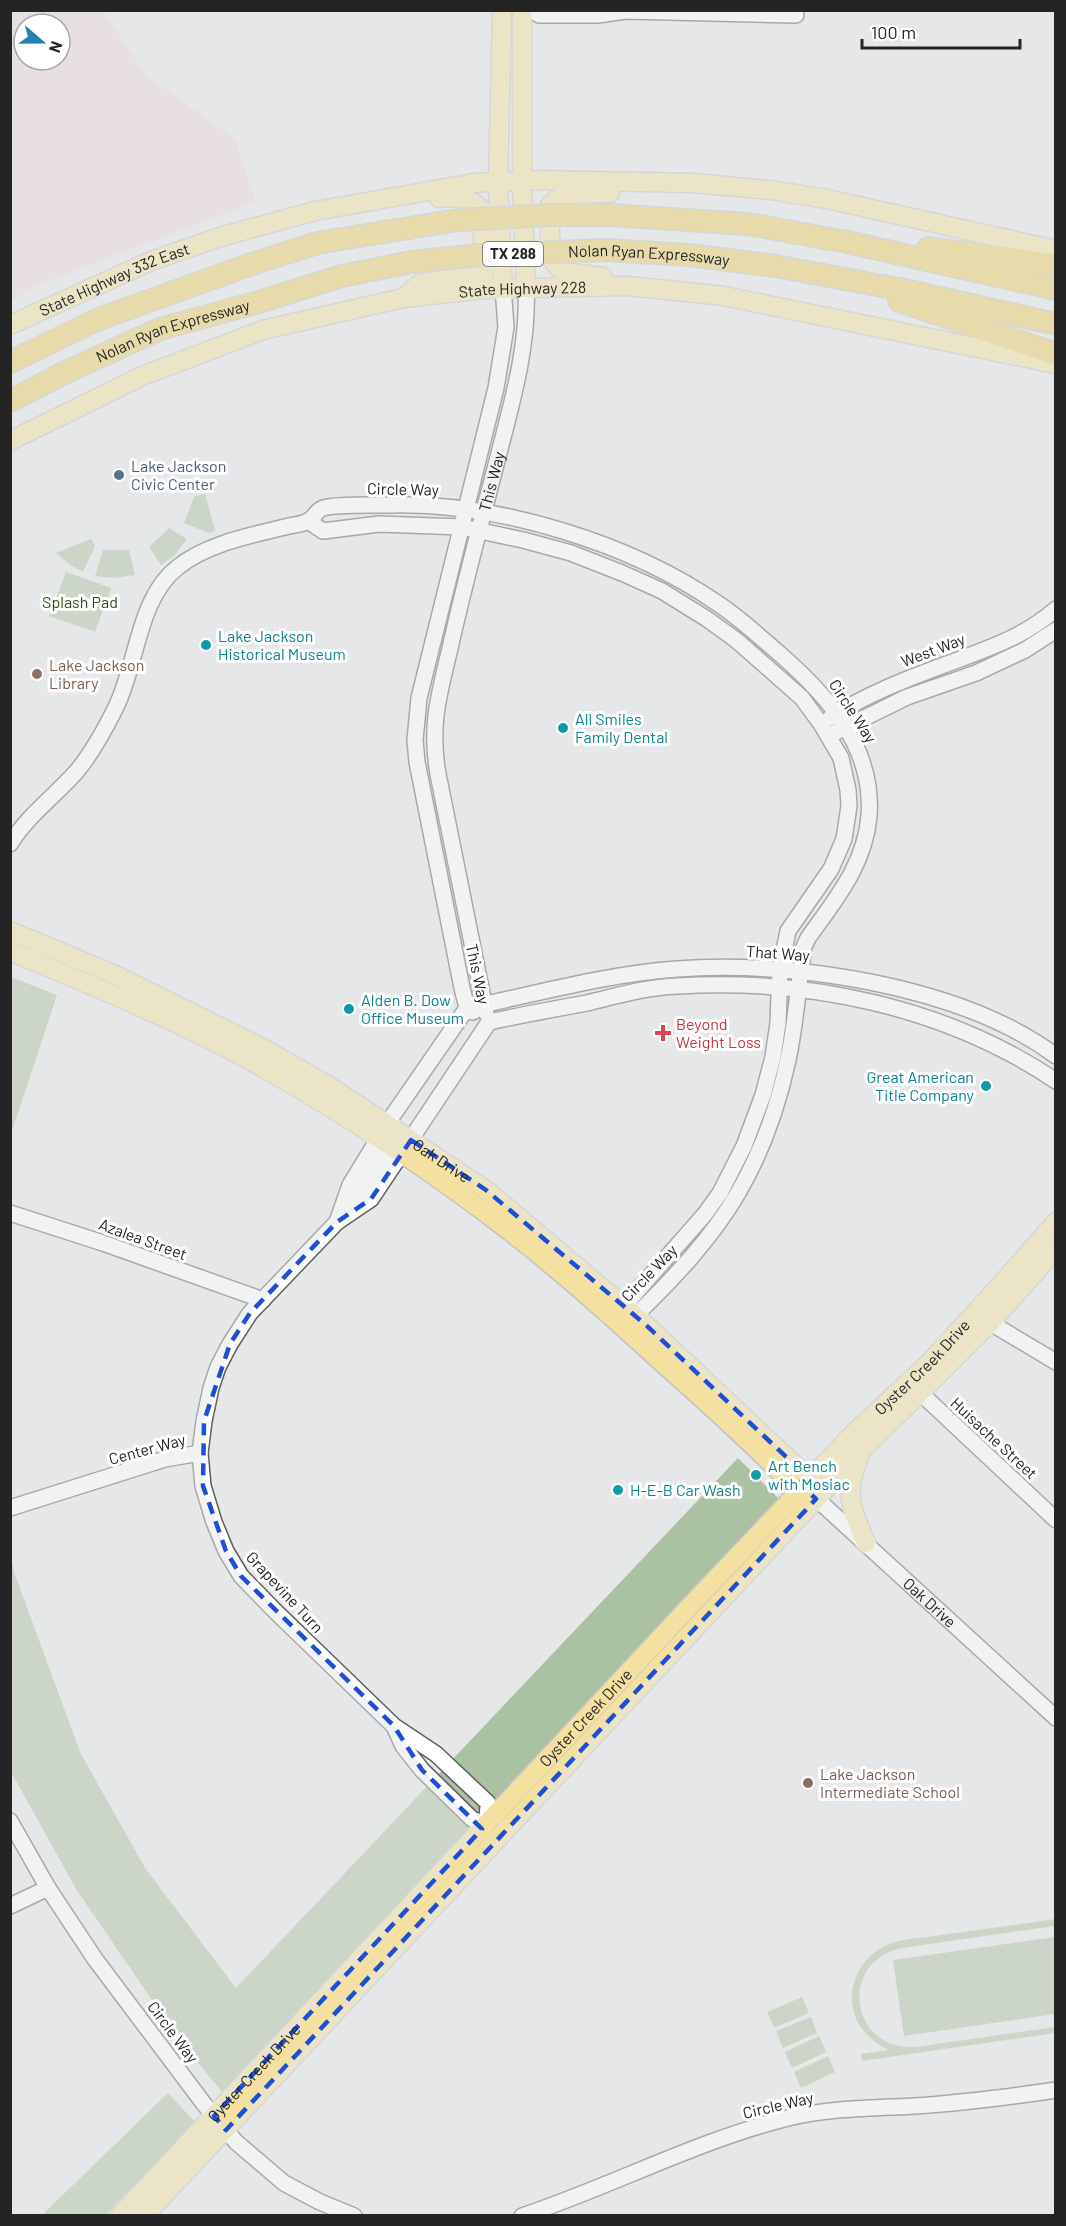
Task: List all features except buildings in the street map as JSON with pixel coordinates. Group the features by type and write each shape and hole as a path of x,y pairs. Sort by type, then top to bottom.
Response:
{"highway":[{"name":"Nolan Ryan Expressway","path":"10,362 99,319 317,243 458,220 550,215 610,215 719,221 847,242 1056,289"},
{"path":"847,242 894,244 1056,265"},
{"name":"Nolan Ryan Expressway","path":"10,401 66,372 160,329 342,276 411,262 479,255 605,250 688,255 775,266 904,290 1056,324"},
{"path":"833,277 1056,354"},
{"path":"10,351 99,319"},
{"path":"10,416 66,372"}],"main road":[{"name":"This Way","path":"502,10 498,182 503,288"},
{"name":"This Way","path":"522,10 522,181 526,287"},
{"path":"410,193 474,183 522,181 718,184 827,199 1056,249"},
{"path":"628,286 618,279 562,272 550,257 550,206 563,194 625,193 637,182"},
{"path":"403,298 421,283 484,275 482,210 471,200 457,196 423,200 410,193"},
{"name":"State Highway 332 East","path":"10,325 151,261 220,237 292,216 410,193"},
{"name":"State Highway 228","path":"10,441 142,376 263,330 403,298 503,288 628,286 724,296 1056,364"},
{"name":"Oak Drive","path":"13,934 19,958 102,988 182,1025 486,1190 626,1315 788,1480 810,1493"},
{"name":"Oak Drive","path":"13,934 113,974 263,1047 329,1086 393,1141"},
{"name":"Oyster Creek Drive","path":"984,1316 1056,1222"},
{"name":"Oyster Creek Drive","path":"120,2216 486,1824 810,1493 862,1450 915,1388 984,1316 1056,1249"},
{"name":"Oyster Creek Drive","path":"144,2216 231,2136 810,1493 852,1436 915,1388"},
{"path":"862,1450 851,1477 850,1487 853,1513 866,1544"}],"street":[{"path":"532,10 539,15 598,15 625,11 796,15"},
{"name":"This Way","path":"489,1022 433,744 438,694 521,361 527,309 526,287"},
{"name":"This Way","path":"489,1022 467,1008 415,745 419,698 498,375 506,327 503,288"},
{"name":"Circle Way","path":"10,844 34,813 76,772 107,725 131,670 148,608 165,580 186,561 219,547 308,521 322,508 404,504 466,510 540,525 580,536 630,555 672,576 740,619 813,682 837,713 865,766 870,800 866,834 850,880 808,938 800,972 792,1040 778,1100 747,1178 717,1224 684,1264 626,1315"},
{"name":"Circle Way","path":"308,521 323,531 379,524 462,527 570,553 622,573 662,591 736,640 802,698 825,730 841,758 849,806 846,831 831,869 788,930 780,970 778,1023 772,1057 763,1095 744,1146 720,1193 626,1315"},
{"name":"West Way","path":"825,730 837,713 878,691 1000,644 1054,613"},
{"path":"825,730 845,727 907,697 976,673 1010,658 1056,630"},
{"path":"1000,644 1010,658"},
{"name":"That Way","path":"484,1004 612,978 675,969 715,967 780,970 862,980 943,1002 984,1017 1051,1053"},
{"name":"That Way","path":"489,1022 675,986 748,985 798,988 855,999 935,1021 982,1039 1056,1081"},
{"path":"467,1008 484,1004"},
{"name":"Center Way","path":"10,1508 165,1459 200,1453 204,1421 218,1367 230,1344 250,1313 337,1222 371,1198 393,1141 467,1008"},
{"name":"Center Way","path":"337,1222 350,1185 393,1141 489,1022"},
{"path":"1042,1072 1051,1053"},
{"name":"Azalea Street","path":"10,1213 103,1243 263,1300"},
{"path":"984,1316 1027,1346 1056,1362"},
{"name":"Huisache Street","path":"915,1388 1056,1520"},
{"name":"Grapevine Turn","path":"200,1453 203,1486 214,1522 226,1551 242,1576 394,1726 436,1754 488,1803 486,1824 472,1819 422,1770 403,1746 394,1726"},
{"name":"Oak Drive","path":"810,1493 1056,1718"},
{"name":"Circle Way","path":"10,1821 48,1888 96,1959 213,2116 231,2136 284,2183 320,2202 354,2216"},
{"path":"10,1906 48,1888"},
{"name":"Circle Way","path":"522,2216 691,2150 790,2118 836,2111 992,2099 1056,2090"}],"highlighted area":[{"path":"411,1140 486,1190 646,1325 799,1469 803,1487 816,1499 226,2130 214,2116 482,1829 422,1770 394,1726 241,1576 226,1551 203,1486 204,1421 230,1344 250,1313 337,1222 371,1199"}],"shaded area":[{"path":"11,10 102,11 147,76 235,139 256,202 42,283 11,301"}],"green space":[{"path":"205,493 215,531 209,533 184,523 194,497"},
{"path":"169,528 187,539 175,555 161,565 149,547"},
{"path":"91,539 95,546 83,572 56,553"},
{"path":"103,550 129,550 135,575 114,578 95,576"},
{"name":"Splash Pad","path":"66,572 111,588 95,632 49,616"},
{"path":"11,977 57,995 11,1134"},
{"path":"738,1458 779,1499 224,2094 182,2044 76,1889 11,1772 10,1555 14,1572 80,1752 145,1868 236,1988"},
{"path":"1055,1919 1055,1926 902,1948 881,1956 867,1970 860,1987 860,2004 865,2021 877,2035 894,2044 916,2047 1055,2027 1055,2033 862,2061 861,2054 888,2050 863,2030 855,2017 852,2001 856,1977 864,1963 876,1951 904,1940"},
{"path":"1055,1937 1055,2014 904,2036 893,1960"},
{"path":"802,1997 809,2013 774,2028 767,2012"},
{"path":"811,2017 817,2033 783,2048 776,2031"},
{"path":"819,2036 826,2052 792,2068 785,2052"},
{"path":"828,2056 835,2072 801,2088 794,2072"},
{"path":"168,2093 195,2122 106,2215 41,2216"}],"place":[{"name":"Lake Jackson Civic Center","path":"119,475"},
{"name":"Lake Jackson Historical Museum","path":"206,645"},
{"name":"Lake Jackson Library","path":"37,674"},
{"name":"All Smiles Family Dental","path":"563,728"},
{"name":"Alden B. Dow Office Museum","path":"349,1009"},
{"name":"Beyond Weight Loss","path":"663,1033"},
{"name":"Great American Title Company","path":"986,1086"},
{"name":"Art Bench with Mosiac","path":"756,1475"},
{"name":"H-E-B Car Wash","path":"618,1490"},
{"name":"Lake Jackson Intermediate School","path":"808,1783"}]}
